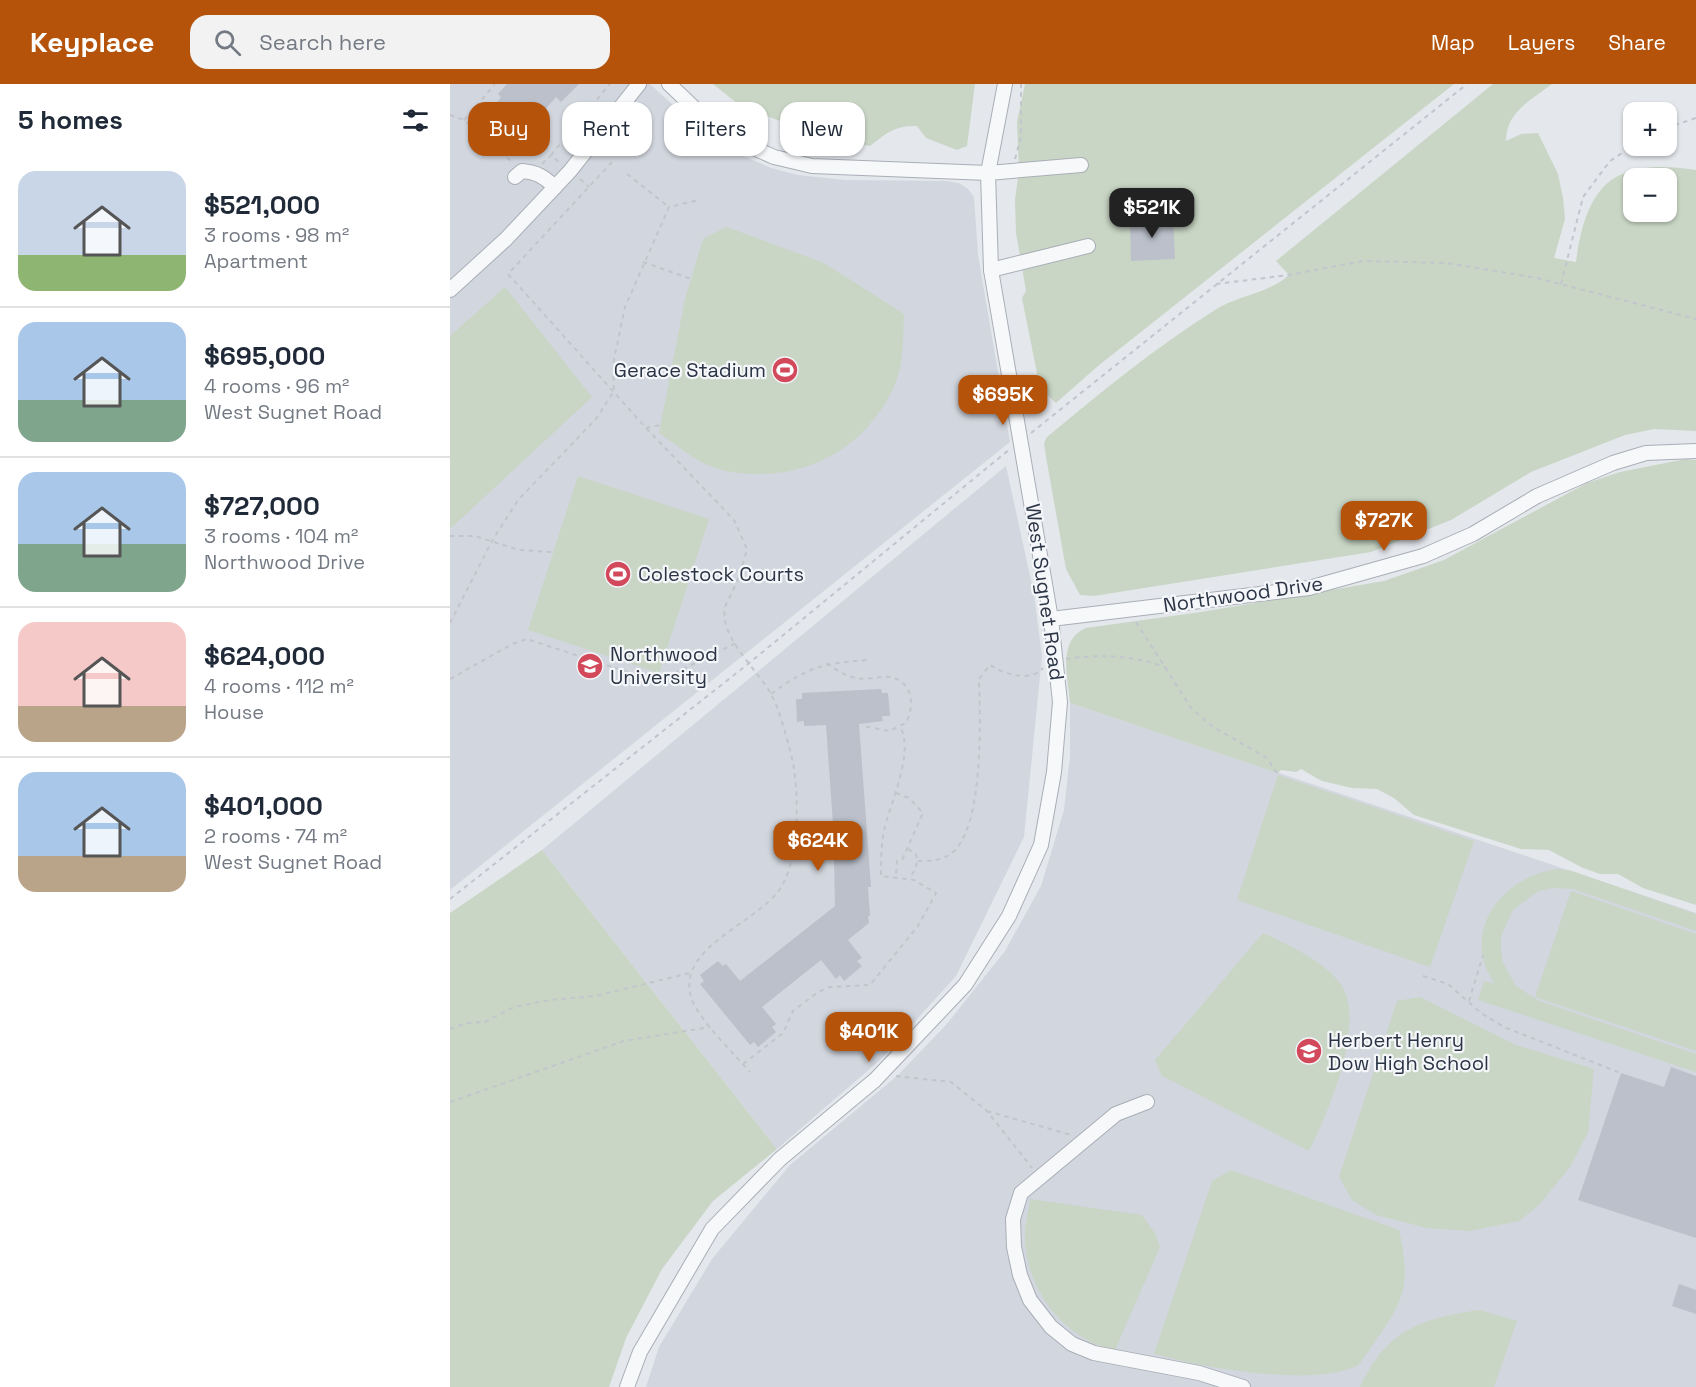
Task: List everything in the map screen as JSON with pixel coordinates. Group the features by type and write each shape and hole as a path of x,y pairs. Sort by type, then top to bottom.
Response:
{"street":[{"path":"450,290 506,239 570,171 639,84"},
{"path":"669,84 691,107 722,130 759,151 793,162 876,170 988,173 1081,165"},
{"name":"West Sugnet Road","path":"627,1387 640,1352 712,1229 780,1159 875,1080 964,985 1009,916 1041,845 1054,772 1060,702 1051,662 1051,620 991,270 988,173 1005,84"},
{"path":"515,171 532,172 543,176 555,187"},
{"path":"991,270 1088,246"},
{"name":"Northwood Drive","path":"1051,620 1309,588 1423,556 1473,534 1537,496 1613,464 1646,453 1696,451"},
{"path":"1148,1102 1116,1113 1087,1140 1021,1193 1013,1219 1014,1247 1020,1275 1030,1300 1051,1327 1072,1344 1094,1353 1199,1373 1243,1387"}],"path":[{"path":"464,120 495,84"},
{"path":"589,187 550,154 610,84"},
{"path":"1011,171 1021,137 1021,84"},
{"path":"450,899 748,664 1021,440 1467,84"},
{"path":"450,115 464,120 515,171"},
{"path":"1677,124 1696,118"},
{"path":"1561,284 1583,197 1610,161 1623,152"},
{"path":"536,162 542,164 548,156"},
{"path":"612,162 508,274 646,428 734,520 747,549 725,607 724,624 748,664 771,694 793,763 797,804 792,858 782,885 749,918 732,928 703,954 690,973 692,998 710,1027 750,1072"},
{"path":"627,174 669,207"},
{"path":"669,207 699,200"},
{"path":"450,623 492,541 518,500 596,419 614,391 614,364 625,307 669,207"},
{"path":"1216,284 1289,275 1363,261 1447,263 1561,284 1696,319"},
{"path":"643,262 691,279"},
{"path":"646,428 660,426"},
{"path":"450,536 467,535 519,550 552,552"},
{"path":"1127,610 1191,708 1213,727 1267,758 1278,775"},
{"path":"450,679 512,644 527,639 655,681 736,643"},
{"path":"918,861 939,859 949,855 961,840 968,822 976,789 980,750 979,679 990,665 1002,672 1022,675 1039,673 1051,662 1092,655 1150,661 1167,668"},
{"path":"771,694 794,676 827,663 868,660"},
{"path":"827,663 850,677 859,679 893,677 907,687 911,695 911,714 906,723 889,731 863,726"},
{"path":"743,1064 783,1033 793,1011 818,992 830,987 870,985 918,926 936,893 909,878 881,876 882,844 903,756 904,734 900,727"},
{"path":"896,793 909,798 923,813 908,849 902,860 897,861 896,877"},
{"path":"908,849 916,854 918,861 915,871 909,878"},
{"path":"1469,1001 1483,955"},
{"path":"450,1029 466,1023 485,1022 514,1007 550,1000 595,996 690,973"},
{"path":"1423,976 1448,984 1481,1014 1504,1027 1618,1072"},
{"path":"450,1102 624,1041 710,1027"},
{"path":"875,1080 897,1076 951,1082 987,1111 1040,1177"},
{"path":"987,1111 1087,1140"}],"shaded area":[{"name":"Northwood University","path":"450,84 650,84 670,102 664,102 664,156 743,156 771,168 798,175 845,180 946,181 959,183 968,189 974,197 978,255 1010,442 450,890"},
{"name":"Northwood University","path":"1006,466 1034,594 1042,656 1024,837 956,976 880,1060 777,1149 542,850"},
{"name":"Herbert Henry Dow High School","path":"1070,703 1696,913 1696,1387 646,1387 659,1347 712,1259 790,1165 897,1076 946,1025 1005,951 1041,886 1064,810 1070,756"}],"green space":[{"path":"713,84 975,84 967,146 957,150 926,138 917,126 892,131 870,146 865,145 865,102 780,102 780,121 768,116 768,102 736,102"},
{"path":"1025,84 1454,84 1098,366 1056,403 1040,388 1022,298 1026,291 1016,233 1015,200 1019,170 1017,122"},
{"path":"1493,84 1552,84 1528,101 1515,114 1507,131 1506,141 1521,134 1538,133 1558,174 1565,219 1554,258 1576,262 1588,212 1597,195 1610,182 1623,174 1623,222 1677,222 1677,168 1645,168 1668,167 1696,170 1696,431 1654,429 1625,435 1531,472 1451,520 1371,552 1094,596 1080,595 1066,569 1046,457 1044,443 1047,437 1129,371 1193,324 1224,305 1272,286 1289,275 1276,261"},
{"name":"Gerace Stadium","path":"727,227 824,263 904,314 899,373 881,409 854,440 838,452 801,468 780,473 759,474 725,471 699,461 659,433 685,299 703,239"},
{"path":"505,287 592,397 450,529 450,336"},
{"path":"1686,459 1696,460 1696,905 1643,888 1618,874 1600,874 1583,868 1549,850 1521,849 1414,815 1394,798 1377,789 1352,788 1322,781 1301,769 1296,772 1281,770 1278,773 1070,703 1066,660 1068,650 1071,641 1086,628 1201,612 1384,581 1444,560 1587,483 1620,472"},
{"name":"Colestock Courts","path":"578,476 709,519 659,673 528,630"},
{"path":"1278,775 1474,841 1430,967 1237,900"},
{"path":"542,850 777,1149 713,1201 662,1269 626,1338 609,1387 450,1387 450,913"},
{"path":"1558,869 1572,871 1696,914 1696,931 1573,889 1553,888 1538,891 1513,910 1501,936 1503,963 1516,986 1539,1001 1696,1054 1696,1072 1478,1000 1484,981 1495,984 1485,965 1482,945 1484,927 1492,910 1504,895 1520,882"},
{"path":"1571,891 1696,934 1696,1051 1535,997"},
{"path":"1263,933 1309,957 1331,973 1345,992 1349,1009 1349,1029 1340,1073 1325,1116 1309,1151 1162,1076 1155,1060"},
{"path":"1420,997 1516,1045 1594,1069 1588,1132 1570,1167 1539,1205 1519,1221 1469,1231 1427,1228 1376,1215 1352,1200 1339,1177 1397,1001"},
{"path":"1231,1170 1399,1230 1405,1272 1401,1296 1390,1320 1357,1366 1337,1372 1285,1375 1201,1365 1154,1354 1212,1181"},
{"path":"1030,1199 1142,1215 1156,1235 1160,1247 1115,1350 1092,1343 1075,1332 1062,1321 1041,1295 1029,1264 1026,1247 1025,1231"},
{"path":"1480,1310 1517,1321 1494,1387 1360,1387 1382,1352 1408,1330 1440,1317"}],"building":[{"path":"507,84 579,84 561,102 556,97 550,104 550,102 497,102 501,97 498,94"},
{"path":"1173,217 1175,259 1131,261 1130,219"},
{"path":"881,689 882,693 888,693 890,716 882,716 883,721 859,724 871,887 868,887 870,916 868,916 869,923 848,940 862,958 857,961 862,966 844,981 840,975 836,979 821,960 762,1007 776,1024 772,1027 776,1032 758,1047 754,1042 750,1045 700,984 704,981 700,975 718,961 723,966 726,964 740,981 835,906 834,859 816,857 815,850 810,850 809,836 814,836 815,828 833,824 826,725 804,726 804,721 797,722 796,699 802,699 802,693"},
{"path":"1671,1067 1696,1076 1696,1238 1578,1200 1621,1073 1664,1087"},
{"path":"1679,1284 1696,1290 1696,1314 1672,1306"}],"place":[{"name":"Gerace Stadium","path":"785,370"},
{"name":"Colestock Courts","path":"618,574"},
{"name":"Northwood University","path":"590,666"},
{"name":"Herbert Henry Dow High School","path":"1309,1051"}]}
